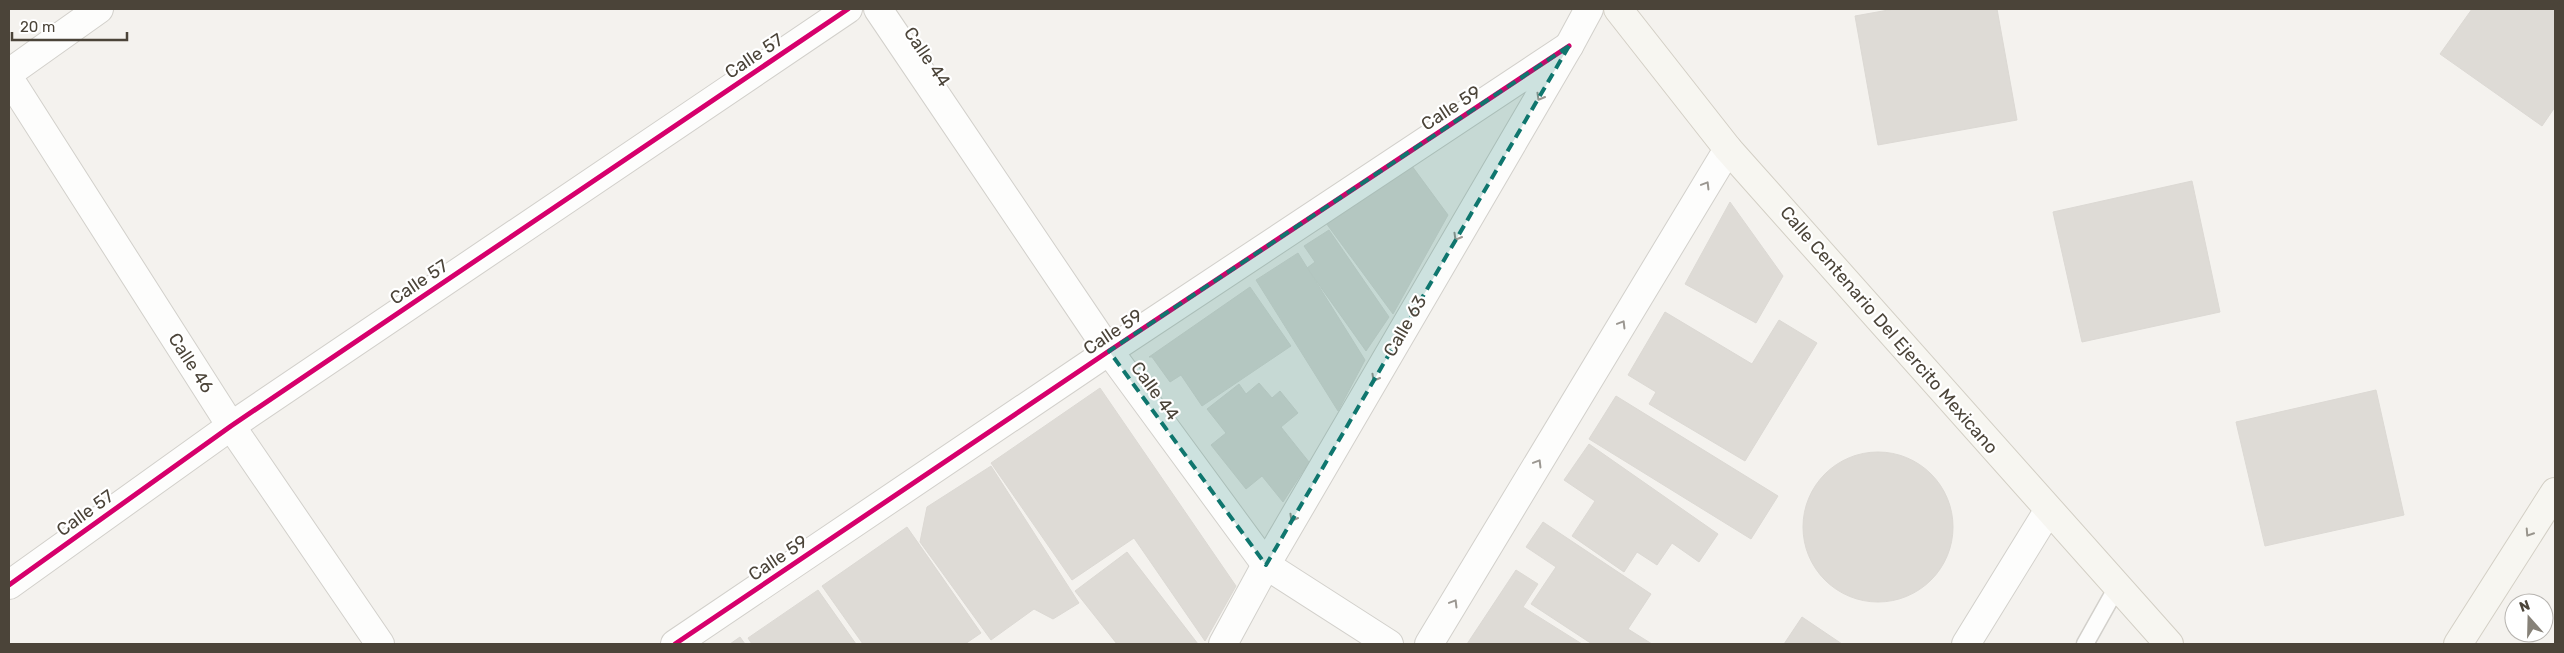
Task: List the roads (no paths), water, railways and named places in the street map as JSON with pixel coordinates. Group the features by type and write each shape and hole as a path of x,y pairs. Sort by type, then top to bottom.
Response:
{"main road":[{"name":"Calle Centenario Del Ejercito Mexicano","path":"1618,9 1728,149 2169,644"},
{"path":"2458,644 2555,492"}],"street":[{"path":"9,73 99,9"},
{"name":"Calle 57","path":"9,585 231,426 848,9"},
{"name":"Calle 44","path":"878,9 1109,351 1266,564 1389,644"},
{"name":"Calle 63","path":"1223,644 1266,564 1589,9"},
{"name":"Calle 59","path":"675,644 1109,351 1569,46"},
{"name":"Calle 46","path":"9,78 231,426 380,644"},
{"path":"1429,644 1728,149"},
{"path":"1966,644 2048,510"}],"lane":[{"path":"2084,644 2117,587"}]}
